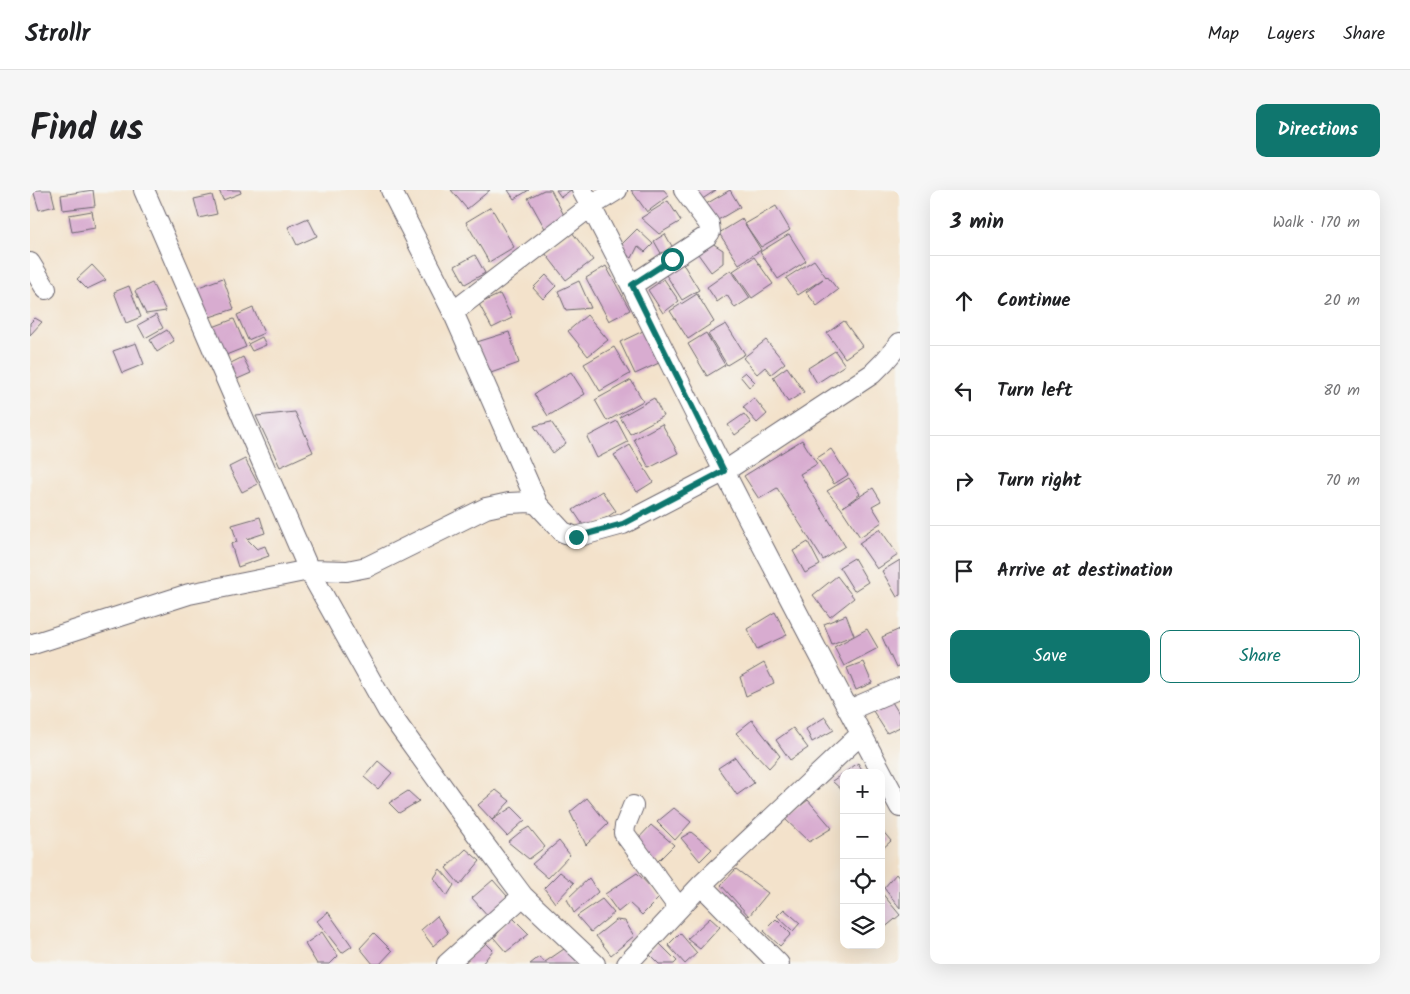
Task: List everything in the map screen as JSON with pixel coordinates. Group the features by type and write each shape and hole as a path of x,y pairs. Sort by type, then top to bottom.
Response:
{"street":[{"path":"144,190 309,570 388,712 524,896 595,964"},
{"path":"391,190 453,312 538,505 563,532 576,537 623,524 724,471 872,374 900,344"},
{"path":"453,312 586,198 617,190"},
{"path":"632,285 707,236 710,232 709,224 684,190"},
{"path":"586,198 632,285 724,471 900,807"},
{"path":"30,263 46,289"},
{"path":"30,645 189,594 309,570 347,571 367,567 486,508 509,503 530,502 538,505"},
{"path":"849,710 900,688"},
{"path":"627,964 701,885 861,734"},
{"path":"633,806 624,826 624,833 679,908"},
{"path":"701,885 779,964"},
{"path":"447,964 524,896"}],"building":[{"path":"33,190 51,190 55,206 39,210"},
{"path":"93,190 95,206 63,210 61,195"},
{"path":"219,190 240,190 241,193 223,200"},
{"path":"451,190 490,190 467,209"},
{"path":"508,190 529,190 514,199"},
{"path":"544,190 551,190 568,223 548,234 528,198"},
{"path":"556,190 571,190 561,197"},
{"path":"631,190 664,190 669,196 647,212"},
{"path":"689,190 716,190 698,202"},
{"path":"730,190 740,207 711,224 701,207"},
{"path":"212,195 217,214 199,218 194,199"},
{"path":"668,201 681,221 659,234 641,218"},
{"path":"776,206 790,230 761,247 745,224"},
{"path":"491,207 514,247 489,262 466,222"},
{"path":"92,211 95,228 72,232 69,215"},
{"path":"308,218 317,236 297,245 288,227"},
{"path":"742,219 761,250 739,264 719,233"},
{"path":"637,229 653,244 645,252 638,246 632,258 617,249"},
{"path":"572,232 593,260 566,280 545,253"},
{"path":"665,234 673,248 662,255 654,241"},
{"path":"789,234 806,261 778,279 760,252"},
{"path":"712,243 723,250 723,263 711,272 698,254"},
{"path":"475,255 485,273 465,284 455,266"},
{"path":"754,257 773,284 752,298 733,271"},
{"path":"680,259 699,290 682,300 663,270"},
{"path":"814,260 838,290 817,306 806,292 823,279 798,295 786,278"},
{"path":"92,265 106,280 87,289 77,279"},
{"path":"606,266 630,310 609,321 586,278"},
{"path":"731,270 750,298 735,308 727,295 717,302 707,287"},
{"path":"546,275 556,286 543,299 533,288"},
{"path":"223,278 234,309 207,318 196,288"},
{"path":"664,279 679,301 663,313 648,290"},
{"path":"579,281 591,308 566,310 558,291"},
{"path":"152,283 166,311 146,314 135,291"},
{"path":"129,286 141,317 126,323 114,292"},
{"path":"500,294 512,318 492,328 479,304"},
{"path":"697,294 714,322 688,339 670,311"},
{"path":"253,308 264,333 248,340 237,315"},
{"path":"156,315 163,328 145,338 138,325"},
{"path":"587,315 608,340 588,356 568,331"},
{"path":"35,318 42,322 30,335 30,323"},
{"path":"234,319 246,347 226,355 213,327"},
{"path":"844,321 862,346 845,358 827,333"},
{"path":"726,324 745,354 727,365 708,334"},
{"path":"167,330 174,341 157,352 150,340"},
{"path":"643,331 659,363 635,374 620,342"},
{"path":"509,332 519,363 488,374 477,342"},
{"path":"706,333 725,365 707,376 688,344"},
{"path":"262,337 266,345 252,351 248,344"},
{"path":"766,340 785,363 771,374 765,367 757,374 743,358"},
{"path":"136,343 144,364 122,373 113,351"},
{"path":"614,347 630,374 600,391 584,364"},
{"path":"835,351 845,365 817,383 808,368"},
{"path":"243,357 251,373 235,380 227,365"},
{"path":"787,367 804,392 788,402 773,377"},
{"path":"571,372 585,394 548,416 534,394"},
{"path":"745,372 755,382 749,387 740,376"},
{"path":"631,380 643,401 607,421 595,400"},
{"path":"654,398 663,416 630,434 620,417"},
{"path":"754,398 767,414 757,423 743,407"},
{"path":"295,412 313,452 280,467 256,416"},
{"path":"744,414 751,423 735,435 728,425"},
{"path":"617,421 628,442 597,458 587,437"},
{"path":"551,422 566,443 553,453 534,426"},
{"path":"662,424 678,453 649,468 634,439"},
{"path":"802,440 817,464 800,474 845,546 823,560 777,488 759,499 744,476"},
{"path":"630,445 653,482 637,492 614,455"},
{"path":"831,449 848,475 834,484 817,458"},
{"path":"245,459 258,484 242,492 229,467"},
{"path":"849,478 860,494 843,507 873,488 881,501 872,506 882,522 860,537 827,491"},
{"path":"602,491 616,511 587,531 573,510"},
{"path":"260,517 265,533 247,539 257,549 265,546 269,556 238,567 231,544 237,542 232,525"},
{"path":"880,529 898,555 877,569 859,543"},
{"path":"808,542 820,565 805,573 793,551"},
{"path":"854,558 868,582 854,591 839,567"},
{"path":"900,560 900,595 897,597 882,571"},
{"path":"837,576 854,598 830,617 813,595"},
{"path":"775,612 787,635 757,649 747,629"},
{"path":"846,615 854,635 832,644 824,624"},
{"path":"867,629 878,648 844,666 834,647"},
{"path":"900,629 900,666 896,668 882,637"},
{"path":"863,662 872,683 856,690 847,668"},
{"path":"764,663 774,683 746,696 740,677"},
{"path":"892,702 900,715 900,727 887,733 873,711"},
{"path":"825,717 834,730 812,742 806,729"},
{"path":"752,720 780,756 769,768 736,733"},
{"path":"793,728 808,748 790,760 776,740"},
{"path":"735,757 754,783 737,795 718,768"},
{"path":"378,761 392,773 378,789 364,777"},
{"path":"858,763 862,769 850,769"},
{"path":"840,776 840,788 832,781"},
{"path":"496,790 510,801 492,820 478,805"},
{"path":"408,791 419,801 399,813 389,803"},
{"path":"587,798 608,824 586,845 570,812"},
{"path":"808,800 832,828 809,842 784,818"},
{"path":"512,807 525,820 507,836 492,820"},
{"path":"674,808 691,822 675,840 657,822"},
{"path":"651,825 674,845 655,864 635,842"},
{"path":"529,827 545,847 529,859 508,842"},
{"path":"691,832 712,849 700,861 681,838"},
{"path":"885,834 891,841 885,846"},
{"path":"559,841 570,855 548,878 532,864"},
{"path":"466,849 480,861 460,885 446,868"},
{"path":"440,869 454,885 447,896 434,878"},
{"path":"736,869 768,893 749,916 721,885"},
{"path":"560,872 574,883 555,903 544,888"},
{"path":"637,873 660,897 642,915 629,903 618,912 605,894"},
{"path":"896,874 900,879 900,908 885,889"},
{"path":"589,878 598,892 574,913 567,899"},
{"path":"493,880 507,896 489,917 472,898"},
{"path":"885,897 900,915 885,927"},
{"path":"602,899 614,913 591,932 577,916"},
{"path":"784,909 800,923 793,931 777,916"},
{"path":"328,912 352,946 342,953 317,921"},
{"path":"437,916 448,933 433,946 421,930"},
{"path":"511,916 529,934 506,952 494,938"},
{"path":"710,918 720,927 700,949 687,939"},
{"path":"776,919 791,934 780,946 764,931"},
{"path":"616,920 625,921 634,936 611,955 596,936"},
{"path":"322,932 338,956 330,964 317,964 305,944"},
{"path":"374,933 392,951 380,964 373,964 360,948"},
{"path":"680,933 697,953 685,964 668,945"},
{"path":"486,943 493,950 482,964 468,964 465,961"},
{"path":"659,943 677,961 674,964 659,964 648,953"},
{"path":"564,949 580,964 530,964 539,957 545,962"}],"route":[{"path":"576,537 623,524 724,471 632,285 672,259"}]}
